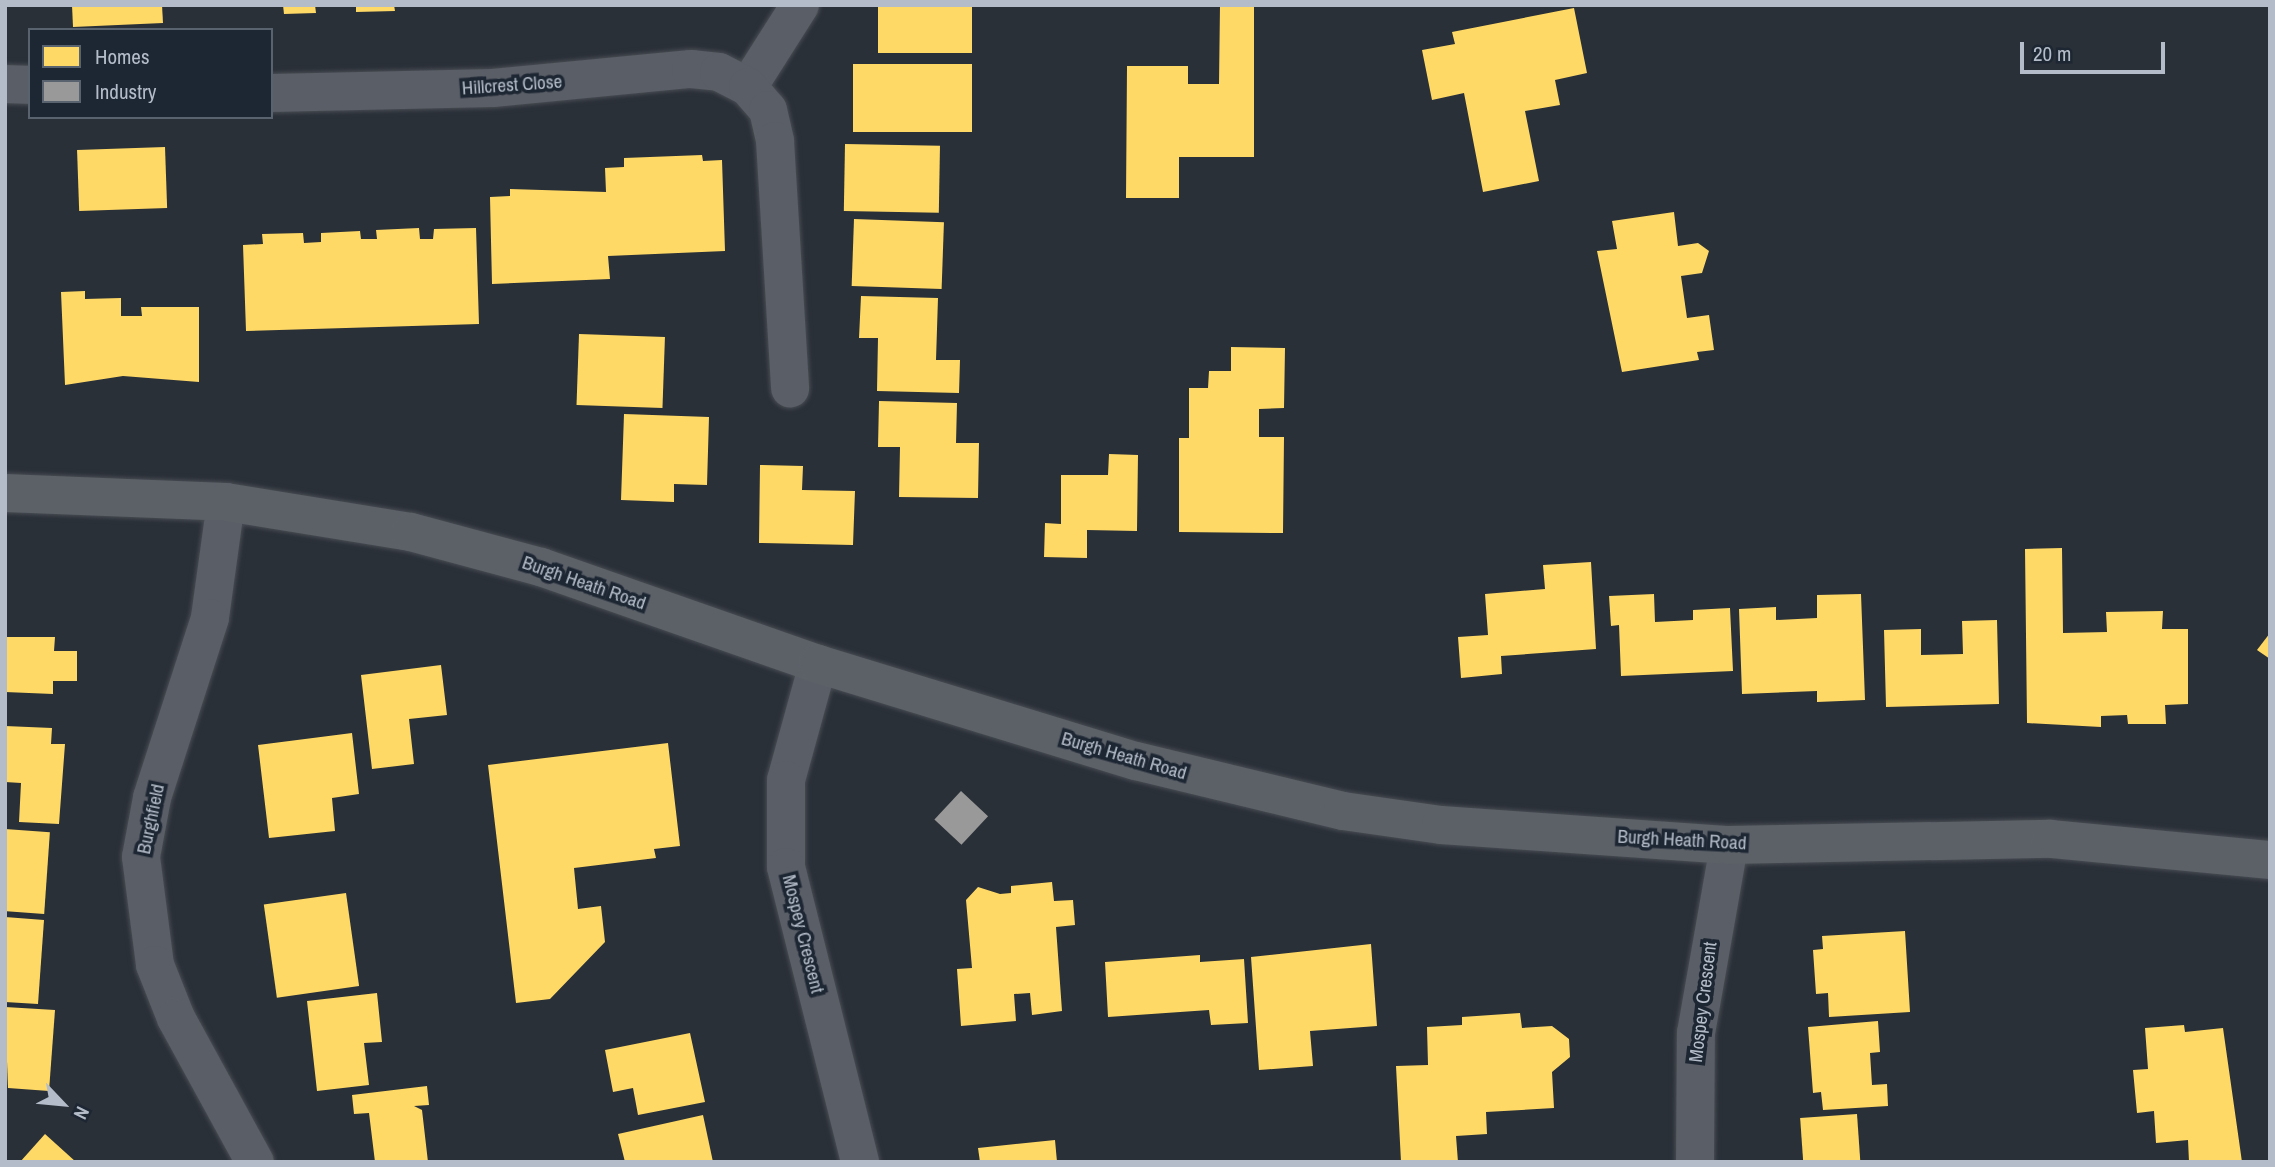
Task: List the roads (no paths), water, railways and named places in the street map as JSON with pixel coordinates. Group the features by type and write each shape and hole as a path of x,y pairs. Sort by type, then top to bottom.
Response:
{"main road":[{"name":"Burgh Heath Road","path":"5,493 226,502 473,547 818,664 1136,761 1343,811 1441,825 1729,845 2051,839 2270,860"}],"street":[{"path":"748,87 800,5"},
{"name":"Hillcrest Close","path":"273,93 493,88 691,69 719,72 748,87 768,110 775,141 790,389"},
{"path":"5,84 28,85"},
{"name":"Burghfield","path":"226,502 210,618 152,799 141,857 155,965 176,1018 255,1162"},
{"name":"Mospey Crescent","path":"818,664 786,780 786,867 860,1162"},
{"name":"Mospey Crescent","path":"1695,1162 1696,1033 1729,845"}]}
